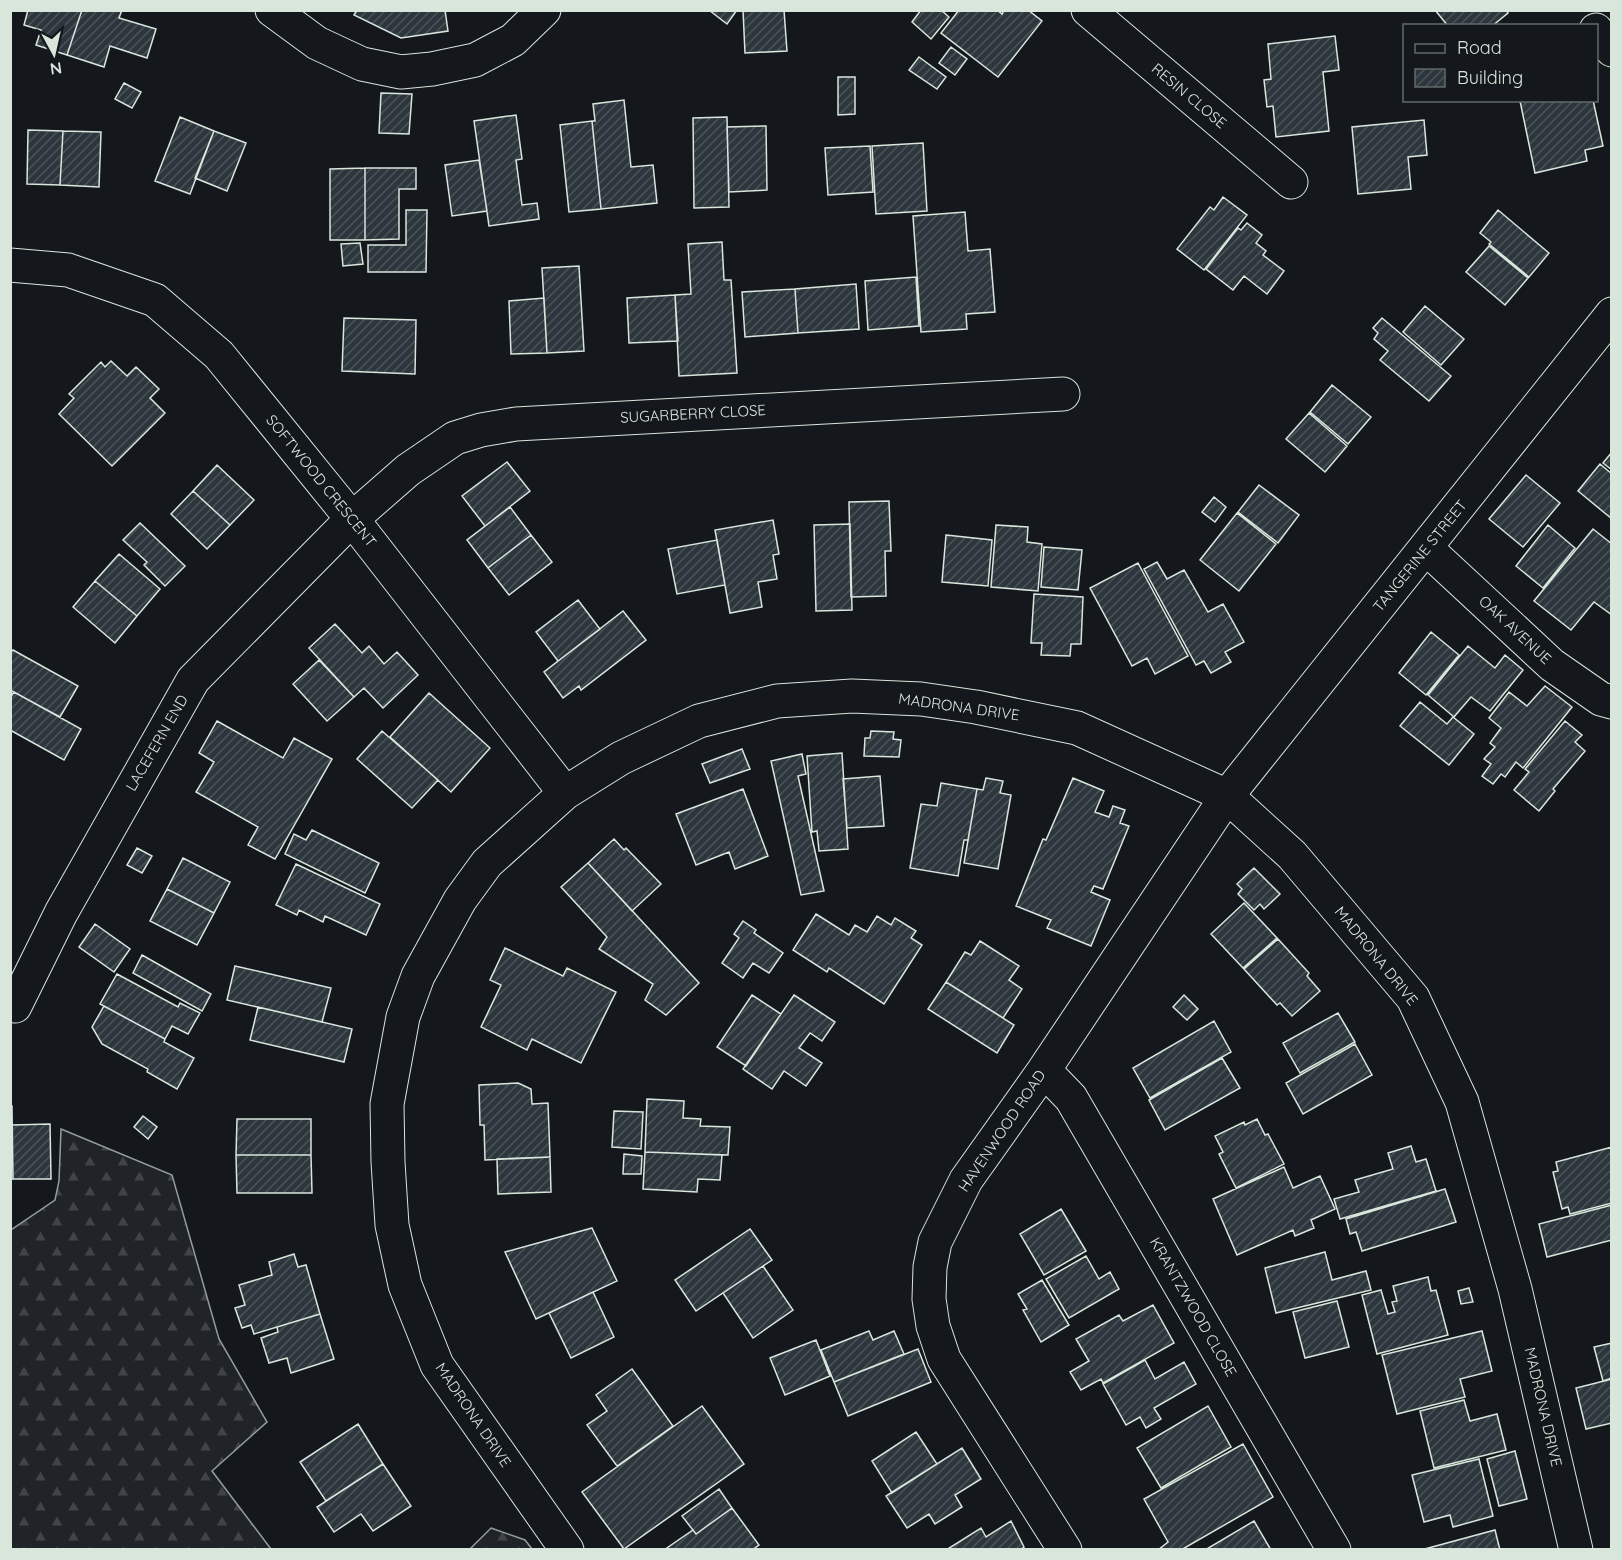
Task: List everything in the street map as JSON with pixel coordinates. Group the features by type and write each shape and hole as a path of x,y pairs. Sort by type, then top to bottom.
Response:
{"street":[{"path":"272,10 317,43 362,64 401,72 432,69 475,60 513,40 544,10"},
{"name":"RESIN CLOSE","path":"1088,10 1291,182"},
{"path":"1582,10 1592,24"},
{"path":"1598,33 1611,50"},
{"name":"SOFTWOOD CRESCENT","path":"10,265 68,270 155,300 219,355 352,519 565,793"},
{"name":"TANGERINE STREET","path":"1227,796 1611,314"},
{"name":"SUGARBERRY CLOSE","path":"352,519 408,470 455,438 507,425 1063,394"},
{"name":"LACEFERN END","path":"15,1006 62,913 193,680 352,519"},
{"name":"OAK AVENUE","path":"1426,548 1552,665 1601,699 1611,702"},
{"name":"MADRONA DRIVE","path":"567,1550 437,1365 405,1285 392,1225 387,1104 403,1017 418,976 460,900 487,863 565,793 621,758 699,721 777,701 852,696 932,700 1077,728 1227,796 1292,855 1413,998 1462,1102 1515,1289 1576,1550"},
{"name":"HAVENWOOD ROAD","path":"1065,1550 944,1359 933,1326 929,1299 930,1267 934,1242 966,1180 1044,1070 1227,796"},
{"name":"KRANTZWOOD CLOSE","path":"1044,1070 1071,1098 1334,1550"}],"green space":[{"path":"61,1129 172,1175 219,1339 267,1422 212,1471 271,1549 11,1549 11,1230 55,1200 59,1181"},
{"path":"491,1528 525,1540 532,1549 470,1549"}],"building":[{"path":"28,10 82,10 67,55 36,45 41,30 24,25"},
{"path":"82,10 122,10 119,18 156,29 147,58 110,46 104,67 67,55"},
{"path":"357,10 445,10 448,31 401,38 354,15"},
{"path":"709,10 737,10 727,24"},
{"path":"743,10 784,10 787,51 745,53"},
{"path":"921,10 941,10 949,17 931,39 912,22"},
{"path":"959,10 997,10 1002,14 1004,10 1028,10 1042,21 998,77 941,33"},
{"path":"1435,10 1506,10 1508,13 1494,24 1446,24"},
{"path":"1335,36 1339,70 1323,72 1329,131 1276,137 1273,106 1267,107 1264,80 1271,79 1268,44"},
{"path":"951,47 967,59 955,75 939,63"},
{"path":"919,57 946,77 937,89 909,70"},
{"path":"838,77 855,77 855,114 838,115"},
{"path":"124,83 141,92 132,108 115,99"},
{"path":"381,93 412,94 409,134 379,133"},
{"path":"624,100 631,167 653,165 657,203 601,209 592,121 595,121 593,104"},
{"path":"1520,102 1593,102 1603,146 1585,150 1587,161 1535,173"},
{"path":"516,115 522,159 516,160 522,205 537,203 539,219 489,226 474,121"},
{"path":"180,117 214,131 190,194 155,181"},
{"path":"727,117 729,207 694,208 693,118"},
{"path":"1424,120 1427,155 1408,157 1411,189 1358,194 1352,127"},
{"path":"592,121 601,209 569,212 560,125"},
{"path":"766,126 767,190 729,192 727,127"},
{"path":"28,130 63,131 60,185 27,184"},
{"path":"63,131 101,132 99,187 60,185"},
{"path":"214,131 246,143 227,191 195,178"},
{"path":"923,143 927,211 876,214 872,146"},
{"path":"870,146 873,192 828,195 825,148"},
{"path":"479,160 487,211 452,216 445,165"},
{"path":"365,168 416,168 416,189 399,189 399,239 365,240"},
{"path":"365,168 365,240 330,240 330,169"},
{"path":"1223,197 1247,215 1204,270 1177,249 1210,207 1214,210"},
{"path":"406,210 427,210 426,272 368,272 368,245 406,245"},
{"path":"1498,210 1549,253 1529,277 1489,244 1491,242 1480,233"},
{"path":"965,212 968,251 990,249 995,312 966,314 967,329 921,332 913,216"},
{"path":"1247,223 1262,235 1256,243 1266,251 1263,255 1284,271 1267,294 1244,276 1233,290 1206,269 1238,228 1241,230"},
{"path":"722,242 724,280 731,280 737,373 679,376 675,295 691,294 688,244"},
{"path":"360,243 363,264 343,266 341,244"},
{"path":"1489,246 1528,278 1505,305 1466,272"},
{"path":"579,266 584,351 547,353 542,268"},
{"path":"916,277 919,326 868,330 865,281"},
{"path":"856,284 859,329 798,333 795,289"},
{"path":"795,289 798,333 745,337 742,292"},
{"path":"675,295 678,341 629,343 627,298"},
{"path":"544,298 547,353 511,354 509,301"},
{"path":"1425,306 1464,339 1441,365 1403,332"},
{"path":"344,318 416,320 415,374 342,371"},
{"path":"1382,318 1451,376 1429,401 1380,360 1388,351 1374,339 1378,333 1373,328"},
{"path":"111,361 127,376 136,367 159,389 150,398 165,413 112,466 59,414 74,398 69,394 101,362 105,367"},
{"path":"1332,385 1371,417 1348,444 1310,412"},
{"path":"1309,413 1347,446 1325,472 1286,439"},
{"path":"1612,452 1612,470 1603,463"},
{"path":"507,462 530,491 485,526 462,496"},
{"path":"1600,464 1612,474 1612,519 1578,491"},
{"path":"217,465 254,500 230,525 193,491"},
{"path":"1526,475 1560,503 1523,547 1489,519"},
{"path":"1259,485 1299,515 1278,543 1238,512"},
{"path":"193,491 230,525 207,549 171,514"},
{"path":"1214,497 1226,507 1215,522 1202,512"},
{"path":"889,501 891,551 885,551 886,596 851,597 849,502"},
{"path":"510,507 531,535 488,568 467,540"},
{"path":"1237,513 1276,544 1239,591 1200,560"},
{"path":"773,520 779,554 773,555 777,579 758,582 762,607 730,613 715,530"},
{"path":"140,523 185,566 165,586 144,565 147,562 123,540"},
{"path":"850,524 852,610 816,611 814,525"},
{"path":"996,525 1028,527 1027,542 1042,544 1038,591 991,587"},
{"path":"1548,525 1575,548 1543,588 1516,566"},
{"path":"1593,529 1612,544 1612,615 1594,602 1571,630 1534,601"},
{"path":"531,535 552,562 509,595 488,568"},
{"path":"946,535 992,540 988,586 942,582"},
{"path":"717,540 725,585 677,594 668,549"},
{"path":"1044,547 1082,550 1078,590 1041,587"},
{"path":"119,554 160,589 137,616 95,581"},
{"path":"1157,562 1167,579 1184,570 1208,612 1223,604 1244,642 1225,652 1231,662 1211,673 1204,661 1196,665 1144,569"},
{"path":"1138,563 1188,656 1155,674 1147,658 1132,666 1090,588"},
{"path":"95,581 137,616 115,643 73,607"},
{"path":"1034,594 1083,597 1081,644 1071,644 1070,656 1041,655 1042,643 1031,643"},
{"path":"578,600 600,629 558,661 536,632"},
{"path":"623,611 646,640 581,690 579,686 563,698 544,672"},
{"path":"335,624 362,653 369,646 384,664 397,652 418,675 383,708 364,688 354,697 309,648"},
{"path":"1431,632 1459,655 1426,695 1399,673"},
{"path":"1468,646 1495,668 1505,655 1523,670 1490,711 1471,697 1454,717 1428,695"},
{"path":"13,650 78,686 60,717 10,690 10,653"},
{"path":"319,660 354,697 327,721 293,684"},
{"path":"1545,686 1572,707 1523,768 1516,762 1505,777 1501,774 1493,784 1482,776 1491,764 1484,759 1495,747 1490,743 1501,728 1489,718 1509,692 1527,706"},
{"path":"14,692 81,729 64,760 10,730 10,698"},
{"path":"429,693 490,748 451,792 390,737"},
{"path":"1420,702 1447,724 1453,717 1474,734 1449,765 1400,726"},
{"path":"217,721 283,758 294,738 332,759 275,859 248,845 258,827 196,792 214,762 199,753"},
{"path":"1565,721 1582,735 1575,742 1585,751 1553,789 1555,791 1539,811 1514,790 1529,772 1525,769"},
{"path":"382,731 438,780 412,808 357,759"},
{"path":"871,731 894,732 893,739 901,740 899,757 864,756 865,738 870,738"},
{"path":"742,749 750,769 710,783 702,764"},
{"path":"842,753 848,849 819,851 817,831 812,832 807,756"},
{"path":"802,754 806,774 798,776 824,891 801,895 771,761"},
{"path":"880,776 884,826 847,828 843,779"},
{"path":"986,778 1003,781 1000,793 1011,795 998,869 964,863 977,789 983,790"},
{"path":"1073,778 1104,791 1095,812 1109,817 1113,806 1125,810 1120,823 1129,826 1103,889 1094,886 1091,892 1110,900 1091,946 1047,928 1051,920 1016,906 1043,839 1046,840"},
{"path":"941,783 977,789 968,840 964,840 958,876 910,868 921,804 937,806"},
{"path":"743,789 768,856 735,869 729,852 696,865 676,814"},
{"path":"312,830 379,863 365,893 285,854 294,834 306,840"},
{"path":"614,839 661,884 632,911 588,863"},
{"path":"137,848 152,856 142,873 127,865"},
{"path":"183,858 230,882 214,913 167,889"},
{"path":"588,863 699,983 666,1015 645,1000 653,984 599,949 607,937 561,887"},
{"path":"296,864 380,904 366,935 325,916 323,922 299,910 297,915 276,905"},
{"path":"1254,868 1280,894 1264,909 1260,904 1254,910 1238,894 1242,889 1237,884"},
{"path":"167,889 214,913 197,945 150,921"},
{"path":"1244,903 1277,938 1243,968 1211,934"},
{"path":"816,914 849,935 855,925 867,932 877,916 891,925 895,918 916,931 911,938 922,945 884,1004 829,968 827,972 793,950"},
{"path":"743,921 756,930 754,933 783,953 769,973 753,963 743,978 722,963 739,938 734,934"},
{"path":"95,924 130,949 114,972 79,947"},
{"path":"1278,939 1309,973 1307,976 1320,991 1292,1016 1280,1003 1277,1005 1244,969"},
{"path":"980,941 1019,966 1009,980 1022,989 1003,1018 946,982 965,952 971,955"},
{"path":"505,948 563,976 567,968 616,992 581,1063 532,1039 527,1050 481,1027 501,985 490,980"},
{"path":"142,955 211,994 202,1011 133,973"},
{"path":"235,966 331,988 322,1022 227,1000"},
{"path":"117,974 178,1007 180,1003 200,1013 188,1034 172,1026 165,1039 100,1004"},
{"path":"946,982 1014,1025 997,1053 928,1009"},
{"path":"752,995 781,1014 746,1066 717,1047"},
{"path":"794,995 835,1022 822,1041 810,1033 799,1048 822,1063 806,1086 784,1071 772,1089 743,1069"},
{"path":"1184,995 1198,1009 1187,1020 1173,1007"},
{"path":"104,1006 165,1039 164,1042 194,1058 177,1089 147,1072 148,1069 102,1044 92,1027"},
{"path":"258,1007 352,1029 344,1062 250,1040"},
{"path":"1338,1013 1355,1042 1300,1073 1283,1043"},
{"path":"1214,1021 1231,1052 1150,1098 1133,1068"},
{"path":"1355,1044 1372,1075 1303,1114 1286,1083"},
{"path":"1222,1058 1240,1088 1165,1130 1149,1100"},
{"path":"518,1083 531,1089 532,1104 548,1103 550,1157 485,1160 484,1125 480,1125 479,1085"},
{"path":"647,1099 684,1101 683,1118 701,1119 700,1126 730,1127 728,1155 645,1152"},
{"path":"10,1106 12,1106 13,1179 10,1179"},
{"path":"614,1111 643,1112 641,1149 612,1147"},
{"path":"143,1116 157,1127 148,1139 134,1127"},
{"path":"237,1119 311,1119 311,1155 236,1155"},
{"path":"1257,1119 1284,1164 1236,1188 1219,1154 1223,1152 1215,1136 1244,1122 1245,1125"},
{"path":"50,1124 51,1179 13,1179 12,1125"},
{"path":"1411,1146 1416,1162 1426,1159 1436,1191 1340,1219 1334,1199 1359,1192 1355,1180 1393,1169 1388,1153"},
{"path":"1612,1147 1612,1203 1570,1214 1568,1207 1562,1209 1553,1172 1558,1171 1556,1162"},
{"path":"645,1152 722,1155 720,1180 698,1179 697,1192 643,1189"},
{"path":"624,1154 642,1156 641,1174 623,1174"},
{"path":"236,1155 311,1155 312,1193 237,1193"},
{"path":"550,1157 551,1192 498,1194 497,1159"},
{"path":"1284,1167 1293,1188 1320,1176 1335,1209 1311,1220 1314,1228 1295,1236 1293,1230 1237,1255 1213,1199"},
{"path":"1445,1189 1456,1222 1362,1251 1356,1232 1350,1234 1346,1219"},
{"path":"1612,1205 1612,1240 1547,1257 1539,1224"},
{"path":"1061,1209 1086,1251 1044,1275 1020,1234"},
{"path":"592,1228 617,1281 536,1319 505,1252"},
{"path":"750,1229 772,1260 696,1311 675,1280"},
{"path":"1325,1252 1332,1280 1366,1271 1371,1290 1276,1313 1265,1268"},
{"path":"294,1254 298,1267 306,1265 320,1314 254,1334 251,1325 242,1328 235,1308 245,1305 239,1285 272,1275 269,1262"},
{"path":"1086,1256 1099,1279 1110,1272 1119,1289 1069,1318 1046,1279"},
{"path":"763,1266 793,1310 753,1338 723,1293"},
{"path":"1428,1277 1431,1291 1436,1290 1448,1335 1377,1354 1362,1295 1381,1290 1388,1314 1395,1312 1392,1302 1397,1301 1393,1286"},
{"path":"1042,1280 1069,1325 1041,1342 1023,1310 1027,1309 1018,1294"},
{"path":"1469,1288 1473,1302 1461,1304 1458,1291"},
{"path":"593,1292 614,1337 571,1358 549,1313"},
{"path":"1337,1301 1349,1347 1305,1358 1293,1312"},
{"path":"1153,1305 1174,1343 1103,1383 1101,1379 1081,1390 1070,1372 1089,1361 1076,1339 1119,1315 1123,1321"},
{"path":"320,1314 334,1359 291,1373 287,1358 269,1363 261,1338 278,1332 277,1327"},
{"path":"869,1331 873,1340 894,1331 904,1354 834,1382 821,1350"},
{"path":"1482,1331 1492,1371 1460,1379 1465,1397 1397,1414 1382,1355"},
{"path":"816,1340 830,1376 785,1395 770,1358"},
{"path":"1612,1343 1612,1378 1603,1381 1594,1347"},
{"path":"918,1349 931,1382 848,1416 834,1382"},
{"path":"1145,1360 1155,1379 1184,1362 1196,1384 1154,1408 1161,1419 1146,1428 1140,1417 1126,1425 1103,1384"},
{"path":"632,1369 673,1426 617,1466 587,1425 607,1411 596,1395"},
{"path":"1612,1379 1612,1423 1586,1429 1576,1388"},
{"path":"1464,1400 1470,1421 1497,1414 1506,1450 1434,1468 1420,1411"},
{"path":"702,1406 744,1464 624,1549 582,1492"},
{"path":"1208,1406 1231,1447 1161,1488 1137,1448"},
{"path":"358,1424 383,1464 326,1501 300,1462"},
{"path":"916,1432 937,1464 892,1493 872,1461"},
{"path":"1243,1444 1273,1497 1181,1550 1158,1550 1168,1542 1144,1499"},
{"path":"962,1448 981,1479 955,1495 962,1507 935,1524 929,1514 907,1528 886,1496"},
{"path":"1515,1451 1527,1499 1499,1506 1487,1459"},
{"path":"1479,1459 1493,1516 1453,1527 1450,1515 1424,1522 1412,1475"},
{"path":"383,1464 411,1506 373,1531 361,1514 334,1532 317,1507"},
{"path":"719,1489 732,1508 696,1534 682,1516"},
{"path":"732,1508 759,1545 752,1550 664,1550 693,1530 696,1534"},
{"path":"1011,1521 1024,1547 1020,1550 946,1550 981,1528 986,1537"},
{"path":"1254,1521 1271,1550 1205,1550"},
{"path":"1495,1530 1500,1550 1421,1550"}]}
